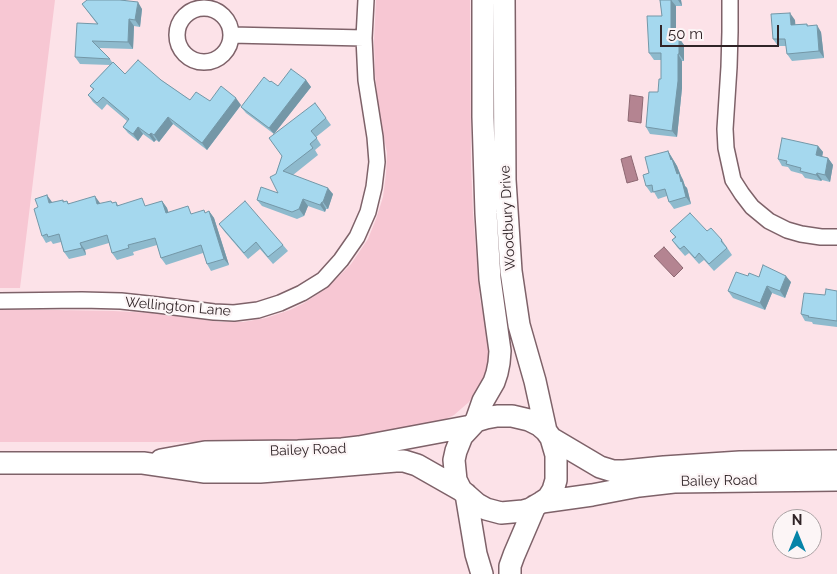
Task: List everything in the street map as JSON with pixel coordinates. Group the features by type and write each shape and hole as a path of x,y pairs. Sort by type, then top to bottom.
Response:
{"main road":[{"name":"Woodbury Drive","path":"474,424 483,401 494,382 500,351 490,279 486,214 483,117 483,0"},
{"name":"Woodbury Drive","path":"504,0 505,180 511,271 521,334 537,388 548,435"},
{"path":"512,416 529,420 539,425 548,435 556,455 556,480 548,498 539,504 523,511 501,513 486,509 477,504 464,492 456,480 454,460 456,451 462,436 474,424 492,417 512,416"},
{"name":"Bailey Road","path":"143,463 205,452 298,451 359,447 474,424"},
{"name":"Bailey Road","path":"548,435 600,467 613,471 731,462 837,461"},
{"name":"Bailey Road","path":"0,463 143,463 205,472 260,472 404,461 422,467 464,492"},
{"name":"Bailey Road","path":"539,504 592,496 639,486 674,482 837,480"},
{"path":"464,492 476,554 482,574"},
{"path":"510,574 510,566 514,555 539,504"}],"street":[{"name":"Wellington Lane","path":"0,301 121,301 234,313 258,310 280,303 302,293 323,280 342,260 357,237 368,212 374,187 377,162 366,80 364,38 366,0"},
{"path":"730,0 729,67 725,129 726,148 733,180 752,207 769,221 787,230 801,234 837,237"},
{"path":"231,35 364,38"}],"shaded area":[{"path":"0,0 55,0 20,288 0,288"},
{"path":"376,0 470,0 473,212 480,299 490,346 488,368 482,382 469,402 454,415 442,421 366,440 0,442 0,309 152,313 221,322 243,322 266,318 304,303 327,288 351,264 368,239 376,219 383,197 386,174 387,153 379,112 375,74"},
{"path":"630,95 643,97 641,123 628,121"},
{"path":"631,156 638,180 627,183 621,159"},
{"path":"664,247 683,268 674,277 654,256"}],"building":[{"path":"87,0 138,2 135,20 129,19 128,42 92,41 110,59 75,57 77,23 98,24 82,4"},
{"path":"660,0 671,0 671,28 675,28 675,38 679,38 678,81 672,131 646,127 649,92 658,92 659,79 661,79 661,53 649,53 647,16 662,16"},
{"path":"790,13 791,25 817,25 819,51 787,54 785,39 773,39 771,14"},
{"path":"138,60 161,80 190,100 196,92 210,101 221,86 236,98 202,143 168,117 154,135 151,133 149,135 138,127 133,134 123,127 129,119 103,97 97,103 88,95 94,89 90,86 113,62 125,74"},
{"path":"291,69 306,80 269,128 241,107 264,77 278,86"},
{"path":"315,103 326,118 311,131 317,138 310,144 313,148 283,171 328,188 323,202 320,205 303,199 299,209 292,212 257,200 261,187 278,193 270,177 276,174 282,156 269,138"},
{"path":"782,138 818,146 816,155 828,158 825,175 800,171 801,168 786,164 787,161 778,159"},
{"path":"668,151 677,174 679,173 686,197 669,202 665,189 653,192 652,185 646,186 643,175 649,173 645,157"},
{"path":"47,195 49,203 63,200 63,202 67,201 68,204 95,196 97,204 111,201 112,203 116,202 117,206 142,198 145,206 162,201 166,213 188,206 191,214 204,210 205,213 209,211 224,259 207,264 201,245 161,258 155,238 128,245 129,248 112,253 107,235 80,243 82,248 64,252 59,234 48,237 47,234 42,236 34,209 38,207 35,199"},
{"path":"245,201 283,245 268,257 256,242 244,253 219,224"},
{"path":"690,213 707,231 711,228 727,248 709,264 699,253 695,258 684,246 680,249 672,240 676,237 670,231"},
{"path":"763,265 786,276 780,291 767,286 760,303 728,291 736,272 748,276 749,273 759,277"},
{"path":"826,289 837,291 837,321 808,317 801,314 804,293 825,295"}]}
